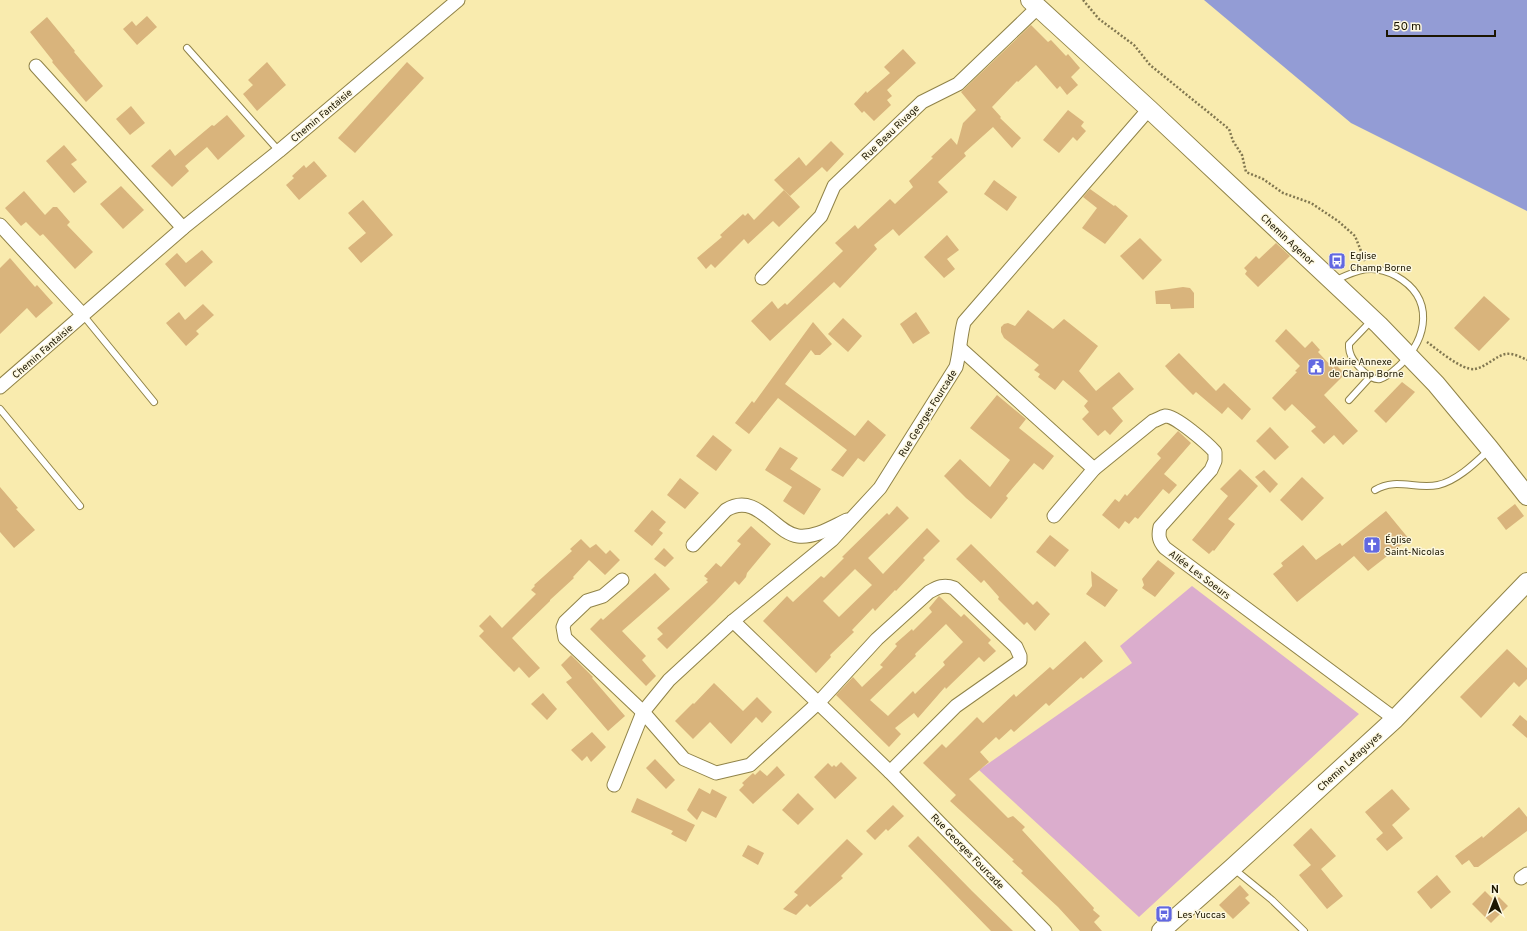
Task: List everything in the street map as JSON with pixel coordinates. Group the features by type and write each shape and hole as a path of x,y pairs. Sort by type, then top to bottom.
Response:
{"main road":[{"name":"Chemin Agenor","path":"1033,3 1149,109 1373,319 1436,384 1527,496"},
{"name":"Chemin Lefaguyes","path":"1161,931 1395,719 1527,582"}],"street":[{"name":"Chemin Fantaisie","path":"0,387 183,228 279,151 458,0"},
{"name":"Rue Beau Rivage","path":"762,278 821,216 834,186 922,102 958,84 1032,13 1033,3"},
{"path":"36,66 183,228"},
{"name":"Rue Georges Fourcade","path":"614,785 643,712 669,680 733,621 832,540 880,488 956,367 961,349 960,337 964,322 1149,109"},
{"path":"0,225 83,315"},
{"path":"961,349 1094,469"},
{"name":"Allée Les Soeurs","path":"1054,516 1094,469 1153,421 1165,416 1173,418 1208,443 1215,452 1215,461 1211,470 1160,527 1160,542 1171,553 1395,719"},
{"path":"693,545 726,510 732,507 747,507 763,512 786,532 796,536 810,536 853,518"},
{"path":"622,580 603,596 587,600 565,622 562,627 563,632 566,638 643,712 684,759 716,773 750,765 819,702 877,639 928,592 938,586 948,585 954,588 1016,647 1020,656 1020,661 956,706 890,772"},
{"name":"Rue Georges Fourcade","path":"733,621 819,702 890,772 1046,931"}],"lane":[{"path":"187,48 279,151"},
{"path":"1333,282 1355,271 1369,268 1377,269 1392,274 1402,280 1418,297 1424,311 1424,323 1420,336 1409,356 1389,376 1380,379 1370,377 1350,355 1349,344 1373,319"},
{"path":"83,315 154,402"},
{"path":"1349,400 1370,377"},
{"path":"0,409 80,506"},
{"path":"1375,490 1382,485 1394,483 1427,486 1440,485 1469,468 1490,449"},
{"path":"1232,868 1272,900 1304,931"}],"path":[{"path":"1082,0 1099,19 1134,45 1150,65 1229,129 1233,141 1242,155 1246,172 1263,179 1283,193 1311,203 1338,220 1355,236 1369,268"},
{"path":"1420,336 1447,357 1465,367 1474,369 1506,354 1527,360"}],"shaded area":[{"path":"1192,586 1359,714 1139,917 979,770 1132,663 1120,646"}],"water":[{"path":"1204,0 1527,0 1527,211 1351,123"}],"building":[{"path":"147,16 157,27 137,45 123,29 132,21 136,26"},
{"path":"47,17 103,86 86,102 52,62 53,61 30,32"},
{"path":"1031,25 1048,42 1051,40 1066,56 1068,54 1080,68 1071,77 1078,85 1067,95 1060,86 1057,89 1036,65 1018,82 1017,81 992,107 1001,117 1000,118 1021,138 1012,148 993,127 964,153 966,156 938,182 948,192 899,236 893,229 874,245 877,249 840,288 834,282 770,341 751,321 772,301 778,309 785,303 787,305 843,251 835,243 855,225 858,229 890,199 895,204 913,187 909,181 951,138 957,145 963,123 976,110 961,92"},
{"path":"903,49 916,63 887,90 892,96 887,100 891,105 874,121 864,111 862,113 854,104 866,91 867,93 890,73 884,67"},
{"path":"267,62 286,85 257,111 243,94 253,85 248,80"},
{"path":"407,62 424,78 355,153 338,138"},
{"path":"131,106 145,123 130,135 116,119"},
{"path":"1068,110 1084,122 1081,126 1086,131 1077,141 1073,137 1059,153 1043,140"},
{"path":"227,115 245,136 218,160 207,147 185,166 189,171 172,187 151,166 170,149 175,156 212,125 214,126"},
{"path":"831,141 844,154 827,172 822,167 790,196 774,180 799,157 806,166"},
{"path":"64,145 77,160 71,164 87,182 74,193 46,161"},
{"path":"314,161 327,176 299,200 286,185 294,178 292,176 304,165 306,168"},
{"path":"994,180 1017,197 1007,211 984,194"},
{"path":"121,186 144,210 123,229 100,204"},
{"path":"1090,189 1114,206 1115,205 1128,216 1105,244 1082,228 1097,208 1083,197"},
{"path":"784,190 800,207 779,227 773,221 748,244 744,239 715,268 711,264 706,269 697,258 722,237 720,235 743,214 745,216 748,213 754,220"},
{"path":"24,191 45,215 53,207 57,207 70,222 67,225 93,252 75,269 43,234 40,236 26,222 21,226 5,208"},
{"path":"363,200 393,235 361,263 348,248 366,233 348,213"},
{"path":"947,235 959,250 947,259 955,269 944,278 924,257"},
{"path":"1140,238 1162,260 1143,280 1120,256"},
{"path":"1276,243 1290,256 1258,287 1245,274 1247,271 1244,268 1256,256 1259,259"},
{"path":"202,250 213,262 185,287 165,264 177,253 186,263"},
{"path":"10,258 35,287 37,285 53,303 36,318 27,308 0,334 0,268"},
{"path":"1183,287 1190,288 1194,293 1194,308 1171,309 1170,304 1156,304 1155,291"},
{"path":"1484,296 1510,319 1479,351 1454,328"},
{"path":"203,304 214,315 196,331 199,334 186,346 166,323 179,312 185,320"},
{"path":"1028,310 1053,329 1064,319 1098,346 1079,371 1096,391 1119,372 1134,389 1112,408 1123,421 1110,435 1105,430 1098,436 1082,419 1089,412 1084,406 1088,401 1063,380 1055,390 1038,377 1040,374 1034,370 1039,365 1004,338 1001,332 1001,327 1008,323 1015,326"},
{"path":"916,312 930,333 913,344 900,324"},
{"path":"843,318 862,336 848,352 828,334"},
{"path":"813,322 832,344 820,355 815,355 811,350 785,384 855,436 868,420 886,435 864,462 858,458 843,477 831,470 847,450 778,398 749,434 735,423 752,401 754,403"},
{"path":"1286,329 1305,348 1312,341 1320,350 1318,352 1333,368 1336,365 1345,374 1324,395 1358,431 1343,445 1334,435 1324,444 1311,431 1316,427 1292,404 1285,411 1272,398 1297,372 1295,371 1300,366 1275,341"},
{"path":"1179,353 1216,391 1224,383 1251,409 1242,420 1228,407 1222,414 1196,392 1193,395 1172,374 1165,366"},
{"path":"1402,382 1415,392 1386,423 1374,411"},
{"path":"997,395 1026,419 1019,428 1054,456 1043,470 1034,463 1006,496 1008,498 991,519 966,498 944,476 960,459 990,487 1010,460 970,428"},
{"path":"1270,427 1289,447 1275,460 1256,441"},
{"path":"1178,431 1191,443 1164,474 1177,485 1169,494 1163,489 1138,519 1135,517 1129,524 1125,521 1119,529 1102,515 1115,499 1119,502 1125,494 1127,496 1161,458 1157,454"},
{"path":"713,435 732,450 716,471 696,456"},
{"path":"780,447 798,458 790,469 821,489 804,515 783,501 792,487 765,470"},
{"path":"1240,469 1258,486 1228,519 1235,524 1214,551 1213,550 1209,554 1192,540 1228,496 1220,489"},
{"path":"1264,470 1278,484 1270,493 1255,477"},
{"path":"1302,477 1324,498 1302,521 1280,500"},
{"path":"680,478 699,493 685,509 667,495"},
{"path":"0,487 18,508 16,509 35,530 14,548 0,532"},
{"path":"1515,504 1524,516 1506,530 1497,518"},
{"path":"897,506 909,518 868,558 883,574 927,528 940,541 923,558 925,560 896,591 895,590 875,611 873,608 852,630 854,632 830,655 831,657 816,673 763,621 787,596 793,602 821,576 824,578 844,558 842,557 887,513 889,515","holes":["855,569 872,585 839,617 823,601"]},
{"path":"652,510 666,522 659,530 663,533 652,546 634,531"},
{"path":"1386,511 1409,539 1368,571 1354,556 1297,602 1273,574 1283,566 1281,563 1303,545 1316,560 1340,543 1342,546"},
{"path":"751,526 771,544 739,585 735,581 667,649 657,639 663,634 657,628 708,582 706,580 708,579 704,576 716,563 721,567 741,544 737,541"},
{"path":"1050,535 1069,550 1055,567 1036,552"},
{"path":"581,539 590,548 596,544 606,554 610,550 620,560 605,575 589,560 573,577 574,578 512,638 540,668 529,678 519,667 514,672 479,636 484,631 479,626 490,615 502,628 536,594 531,590 535,586 534,585 572,551 570,549"},
{"path":"971,544 1033,605 1037,601 1050,614 1035,631 1027,622 1024,625 998,599 999,597 984,580 981,583 956,559"},
{"path":"664,548 674,558 665,567 654,559"},
{"path":"1158,560 1175,573 1155,597 1142,588 1144,585 1142,579"},
{"path":"1091,571 1118,590 1105,607 1086,594 1092,586"},
{"path":"655,573 670,589 622,631 646,656 642,660 656,676 646,686 590,629 601,618 603,620"},
{"path":"939,596 961,617 964,614 991,640 988,643 996,651 984,662 979,657 946,689 945,687 918,718 914,713 895,728 901,734 889,747 836,695 853,677 862,687 883,667 880,665 897,646 895,644 912,629 913,631 932,612 929,608","holes":["946,624 963,642 943,662 945,665 915,694 913,691 888,716 870,700 916,656 915,654"]},
{"path":"1085,641 1103,661 1083,679 1081,677 1049,706 1046,703 1014,732 1011,729 999,740 996,737 980,752 989,762 969,779 1008,818 1013,816 1025,827 1022,830 1100,916 1094,922 1102,931 1080,931 1058,907 1021,873 1023,871 1012,861 1014,860 950,801 956,795 923,763 942,744 946,748 977,717 983,723 1014,694 1016,697 1050,667 1053,670"},
{"path":"1507,649 1527,668 1527,679 1519,687 1514,682 1481,718 1460,697"},
{"path":"571,655 593,677 592,678 625,716 608,731 566,682 572,678 561,665"},
{"path":"714,683 743,711 757,697 772,712 762,723 756,717 731,744 710,722 693,739 675,721"},
{"path":"543,693 557,709 547,720 531,704"},
{"path":"1520,715 1527,721 1527,738 1512,725"},
{"path":"592,732 606,747 591,762 587,756 582,761 571,750"},
{"path":"655,759 675,780 666,789 646,768"},
{"path":"841,762 857,778 835,799 814,777 828,763 832,767 834,765 836,767"},
{"path":"777,766 785,775 753,804 739,790 744,785 742,783 753,773 755,775 760,770 767,776"},
{"path":"699,788 710,794 712,789 727,797 716,818 702,811 697,820 687,810"},
{"path":"1392,789 1410,809 1392,825 1403,838 1387,851 1376,839 1383,833 1365,812"},
{"path":"798,793 814,809 798,825 782,810"},
{"path":"637,798 695,825 686,842 671,834 673,831 631,812"},
{"path":"893,805 904,816 888,831 886,829 875,840 866,831"},
{"path":"1519,807 1527,817 1527,831 1478,867 1474,867 1469,860 1462,865 1455,856 1482,836 1483,838"},
{"path":"1311,828 1336,856 1321,869 1343,896 1327,909 1299,875 1311,865 1293,845"},
{"path":"918,836 1013,931 991,931 908,846"},
{"path":"847,839 863,854 841,876 843,878 810,907 807,904 796,915 783,909 798,895 794,892"},
{"path":"748,845 764,853 758,865 742,856"},
{"path":"1437,875 1451,892 1431,909 1417,892"},
{"path":"1240,885 1249,895 1245,898 1250,903 1233,919 1219,905"},
{"path":"1485,891 1495,901 1499,897 1508,906 1491,923 1472,904"}],"place":[{"name":"Eglise Champ Borne","path":"1337,261"},
{"name":"Mairie Annexe de Champ Borne","path":"1316,367"},
{"name":"Église Saint-Nicolas","path":"1372,545"},
{"name":"Les Yuccas","path":"1164,914"}]}
